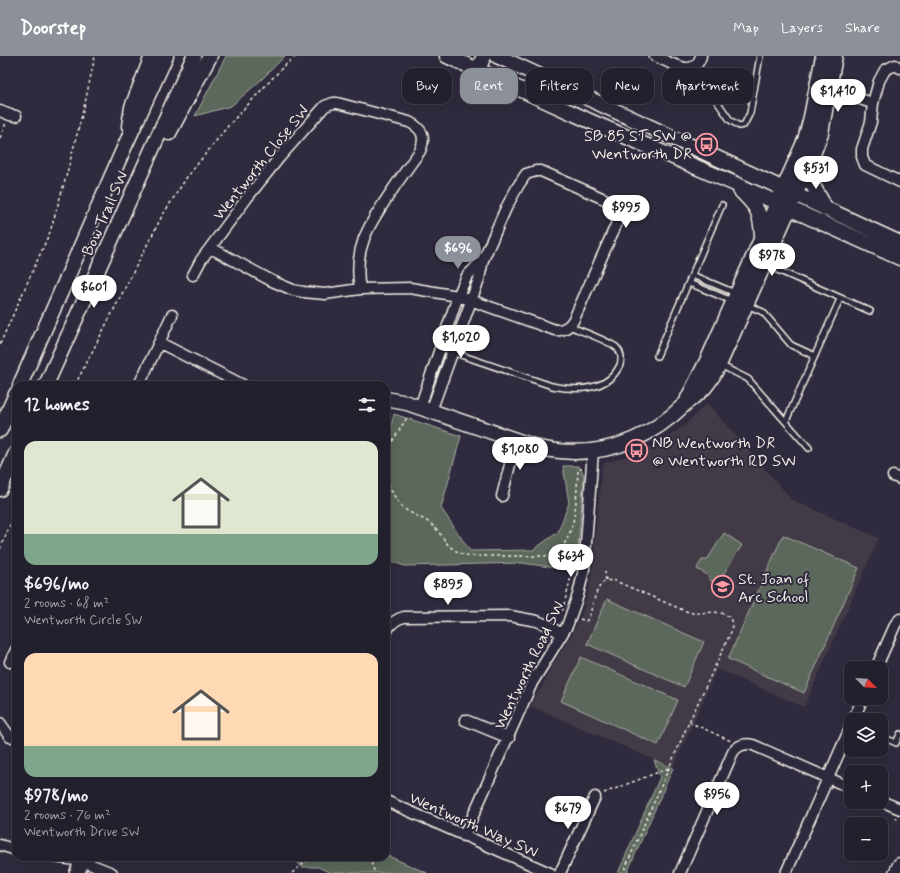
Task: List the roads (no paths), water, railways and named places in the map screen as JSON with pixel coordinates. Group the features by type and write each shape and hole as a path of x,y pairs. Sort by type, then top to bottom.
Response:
{"main road":[{"path":"124,148 132,107 152,56"},
{"name":"Bow Trail SW","path":"22,381 166,56"},
{"path":"119,222 184,56"},
{"name":"Bow Trail SW","path":"48,381 194,56"},
{"path":"119,222 131,205 210,56"},
{"path":"447,56 476,68"},
{"path":"478,68 484,56"},
{"path":"497,56 900,243"},
{"path":"390,400 421,408 516,441 549,450 574,452 593,451 631,442 666,422 702,390 719,365 739,300 762,235 810,162 821,133 823,56"},
{"path":"789,192 799,153 835,56"},
{"path":"518,88 592,122 900,258"},
{"path":"810,162 812,184 826,209"},
{"path":"732,183 755,206 760,217 762,235"},
{"path":"686,403 692,388 701,375 739,300 763,264 782,206"},
{"path":"0,430 12,403"},
{"path":"0,489 12,462"},
{"path":"896,873 900,865"}],"street":[{"path":"656,56 682,68 693,67 700,60 701,56"},
{"path":"900,68 894,65 885,70 879,80 873,103 871,122 862,149 862,156 865,165 900,182"},
{"path":"823,87 838,90 859,100 873,103"},
{"name":"Wentworth Close SW","path":"193,275 201,260 247,198 323,109 333,103 409,122 417,127 422,133 423,139 423,144 420,151 373,218 366,232 361,247 359,262 360,289"},
{"path":"0,110 13,116"},
{"path":"211,248 272,281 293,290 325,294 360,289 410,288 458,296 470,300 555,330 560,330 569,326 574,320 616,225 618,214 611,202 541,171 526,174 506,208 483,260 478,279 470,300 452,352 421,408"},
{"path":"421,408 458,296 467,276 483,260"},
{"path":"141,381 172,315"},
{"path":"160,343 234,381"},
{"path":"502,496 516,441"},
{"name":"Wentworth Road SW","path":"464,836 535,679 562,634 574,607 584,569 593,451"},
{"path":"390,626 399,618 404,617 510,616 537,621 562,634"},
{"path":"879,661 896,623 900,619"},
{"path":"10,662 12,658"},
{"path":"465,720 509,738"},
{"path":"0,723 9,739"},
{"path":"786,873 844,742"},
{"path":"680,873 733,752 740,746 744,744 753,745 844,785"},
{"path":"560,873 596,797"},
{"name":"Wentworth Way SW","path":"390,804 550,873"},
{"path":"888,804 900,809"},
{"path":"0,845 12,849"},
{"path":"70,861 112,873"}],"lane":[{"path":"693,67 730,120 739,126 744,125 750,113 760,56"},
{"path":"657,356 722,205"},
{"path":"763,264 870,311"},
{"path":"692,275 763,312 791,345 815,356"},
{"path":"688,283 739,300"},
{"path":"786,421 840,299"},
{"path":"440,348 552,386 565,388 585,388 605,383 613,376 620,364 620,352 614,346 569,326"},
{"path":"719,365 748,379 809,448"},
{"path":"888,739 896,743 900,734"}],"place":[{"name":"SB 85 ST SW @ Wentworth DR","path":"707,144"},
{"name":"NB Wentworth DR @ Wentworth RD SW","path":"636,451"},
{"name":"St. Joan of Arc School","path":"723,587"}]}
